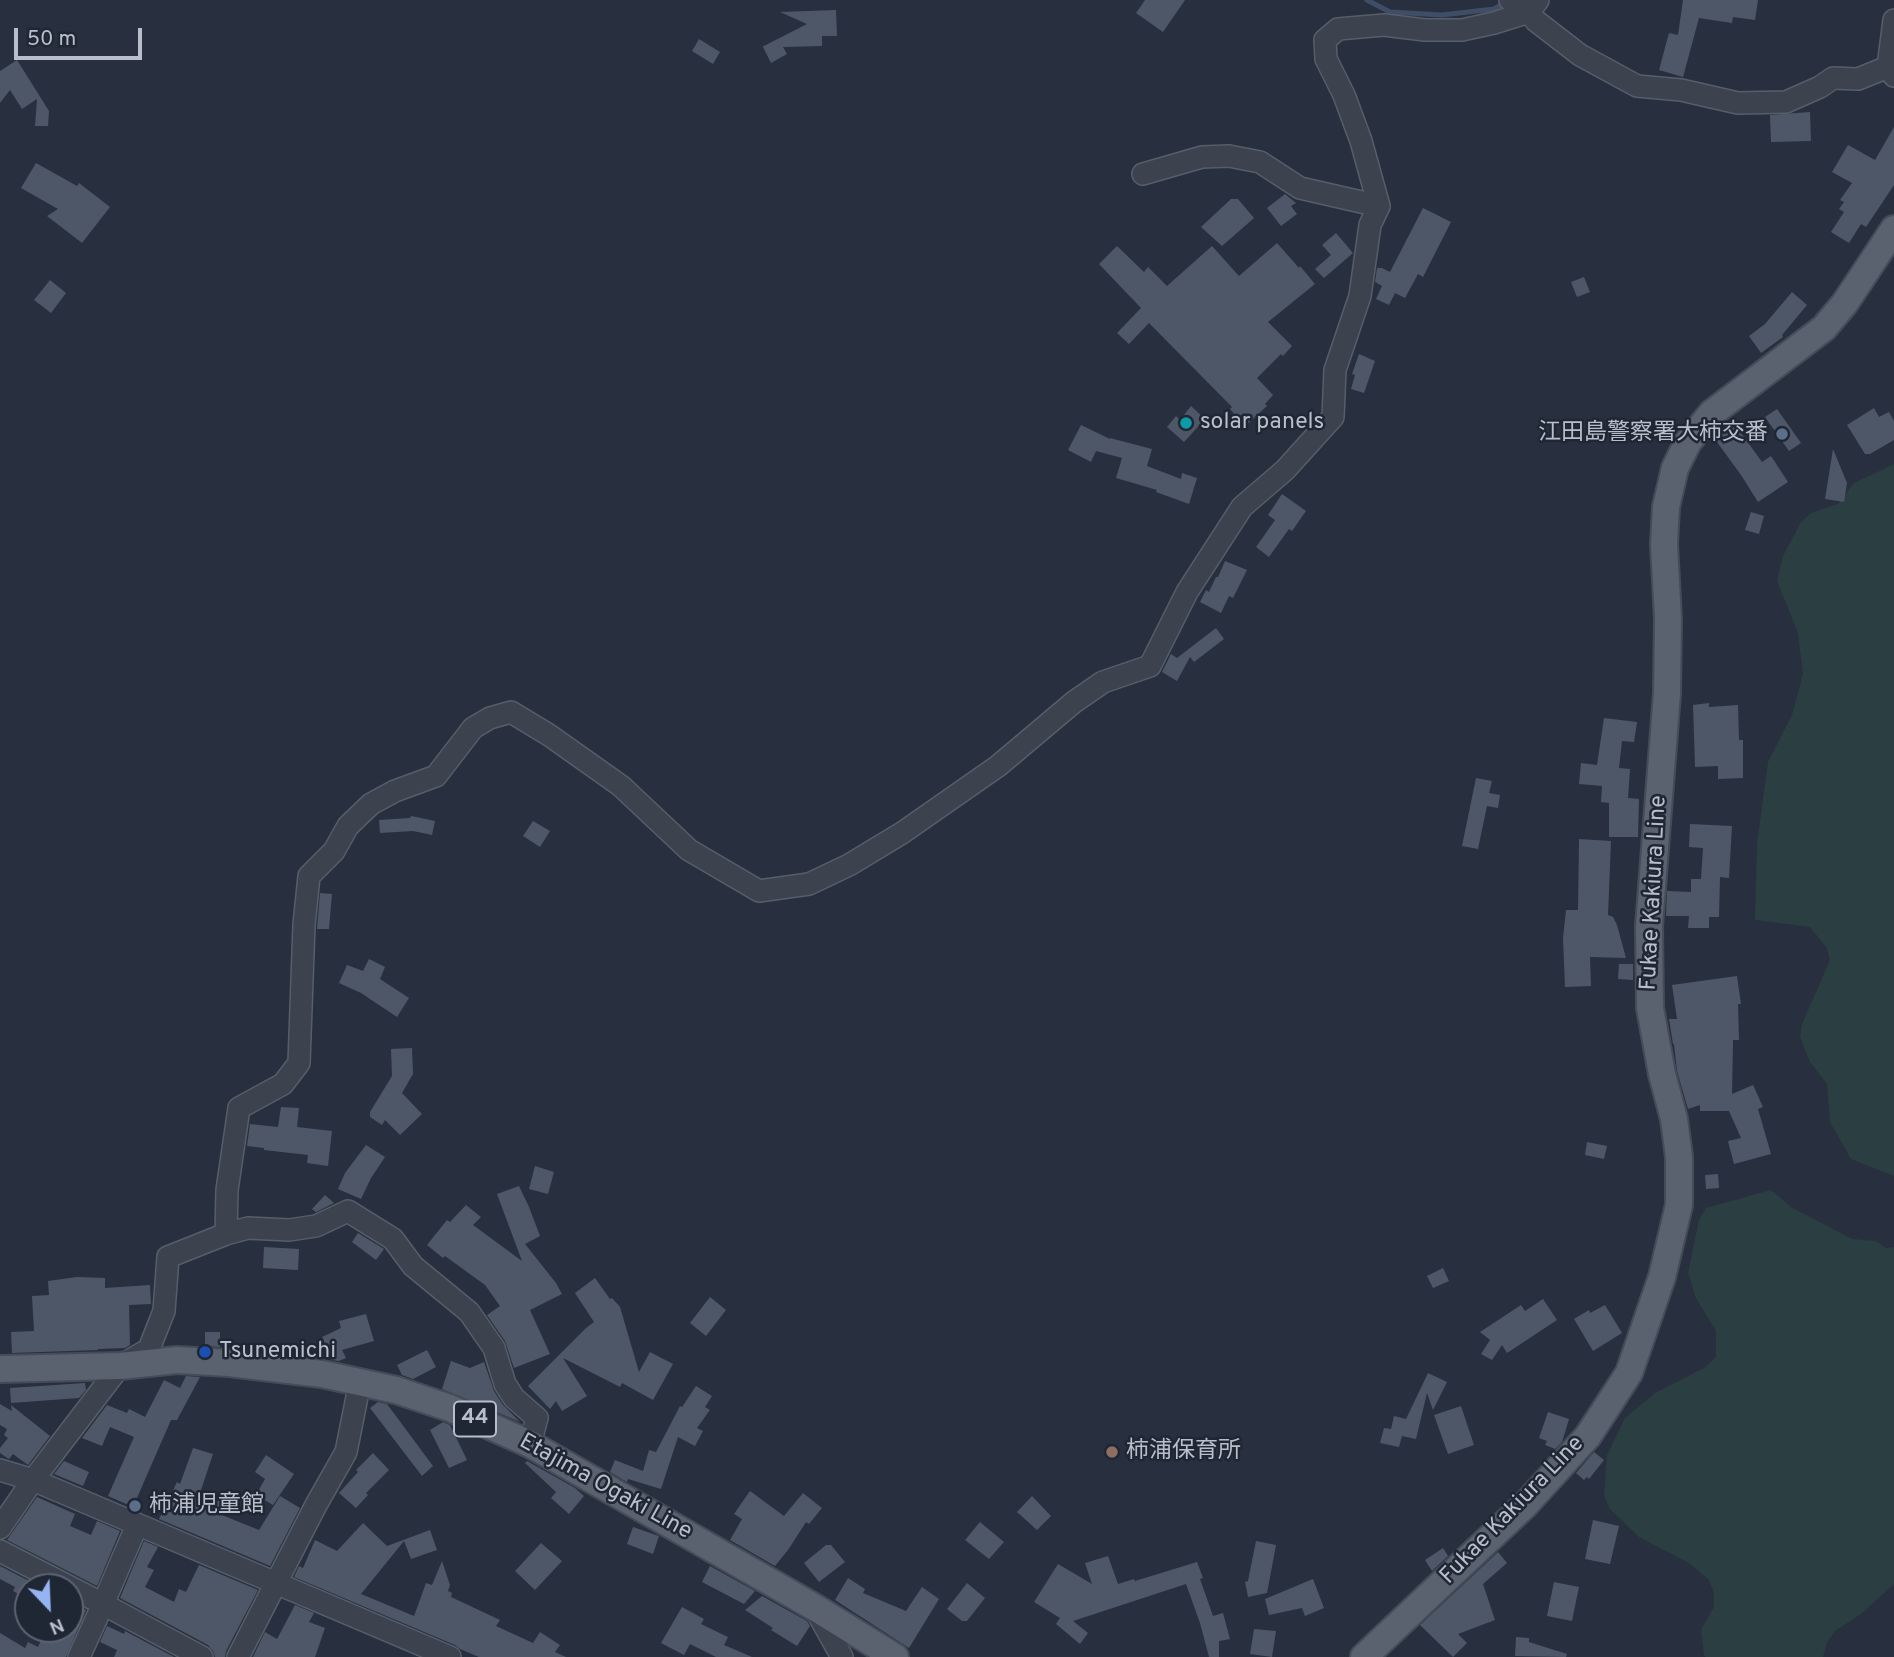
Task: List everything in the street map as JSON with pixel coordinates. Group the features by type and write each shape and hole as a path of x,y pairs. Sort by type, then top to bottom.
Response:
{"main road":[{"name":"Fukae Kakiura Line","path":"1364,1657 1526,1504 1588,1436 1629,1373 1662,1278 1679,1205 1679,1157 1674,1119 1662,1074 1650,1007 1649,926 1667,693 1665,507 1675,468 1688,442 1713,413 1824,328 1894,229"},
{"name":"Etajima Ogaki Line","path":"0,1369 120,1366 177,1360 322,1374 396,1390 450,1408 530,1444 814,1606 895,1657"}],"street":[{"path":"1510,0 1534,6"},
{"path":"1534,6 1536,21 1580,55 1637,86 1681,90 1738,103 1786,102 1820,87 1833,78 1858,79 1891,71 1894,20"},
{"path":"226,1234 227,1190 239,1108 283,1084 299,1063 304,925 309,876 334,851 348,826 371,804 395,791 436,776 472,728 490,718 511,712 549,735 621,786 689,850 759,891 808,884 849,865 902,833 998,766 1074,702 1103,682 1150,666 1187,592 1242,507 1285,470 1333,417 1335,370 1360,296 1370,225 1380,206 1345,95 1326,59 1325,40 1338,29 1384,25 1425,30 1462,30 1494,23 1534,6"},
{"path":"1143,174 1202,158 1230,156 1260,162 1300,188 1380,206"},
{"path":"0,1528 120,1366 149,1349 164,1311 167,1257 248,1228 289,1230 316,1226 348,1211 393,1239 413,1266 469,1312 494,1348 505,1384 514,1398 537,1418 530,1444"},
{"path":"238,1657 346,1452 360,1382"},
{"path":"4,1474 33,1480 450,1657"},
{"path":"79,1657 137,1525"},
{"path":"0,1551 43,1573"},
{"path":"84,1594 202,1657"},
{"path":"814,1606 842,1657"}],"shaded area":[{"path":"1894,464 1894,1176 1851,1159 1830,1122 1827,1084 1810,1062 1800,1037 1802,1024 1830,960 1827,948 1810,927 1755,920 1757,844 1768,762 1792,715 1803,674 1798,633 1777,581 1783,556 1801,522 1811,513 1838,504 1854,483"},
{"path":"1771,1190 1791,1207 1852,1239 1876,1241 1886,1248 1894,1247 1894,1584 1861,1614 1835,1631 1827,1642 1823,1657 1706,1657 1701,1630 1714,1607 1714,1593 1709,1580 1689,1563 1639,1537 1610,1509 1604,1496 1607,1455 1625,1418 1655,1393 1704,1368 1716,1357 1716,1331 1696,1298 1688,1273 1699,1220 1706,1208"}],"building":[{"path":"1145,0 1185,0 1163,32 1136,13"},
{"path":"1683,0 1758,0 1755,20 1733,17 1732,23 1699,18 1683,77 1659,70 1669,33 1678,35"},
{"path":"836,10 837,36 822,36 822,46 783,47 787,54 771,63 762,47 807,24 780,12"},
{"path":"699,39 720,52 713,64 692,51"},
{"path":"17,60 49,111 48,126 35,126 37,99 22,109 10,90 0,103 0,71"},
{"path":"1810,112 1811,141 1771,142 1770,115"},
{"path":"1894,127 1894,185 1866,227 1861,224 1849,243 1831,232 1844,212 1839,209 1844,202 1840,200 1852,183 1832,172 1848,145 1875,160"},
{"path":"36,163 77,186 79,183 110,207 82,243 47,216 58,209 21,188"},
{"path":"1285,194 1296,203 1291,206 1297,214 1281,226 1267,208"},
{"path":"1231,199 1238,199 1254,218 1222,246 1201,227"},
{"path":"1423,208 1451,222 1423,277 1418,274 1405,298 1395,293 1389,305 1376,299 1382,286 1375,282 1377,268 1390,272"},
{"path":"1336,233 1353,253 1324,278 1315,269 1331,255 1322,245"},
{"path":"1277,243 1315,284 1268,322 1292,346 1257,378 1273,395 1265,404 1267,406 1245,426 1230,409 1232,407 1149,323 1129,344 1117,333 1141,308 1099,264 1117,246 1144,272 1148,267 1167,286 1212,246 1239,276"},
{"path":"1584,277 1590,292 1577,297 1571,282"},
{"path":"50,280 66,293 51,313 34,300"},
{"path":"1792,292 1807,305 1783,337 1761,353 1749,336 1765,324"},
{"path":"1359,354 1375,361 1364,393 1351,389 1355,375 1352,374"},
{"name":"solar panels","path":"1191,406 1205,419 1184,442 1167,427 1176,416 1180,420"},
{"path":"1874,408 1879,417 1889,412 1894,421 1894,440 1870,454 1865,454 1847,425"},
{"path":"1777,409 1801,443 1789,451 1765,417"},
{"path":"1734,423 1762,462 1771,456 1788,482 1758,502 1714,438"},
{"path":"1081,425 1110,439 1152,449 1147,466 1181,479 1182,473 1197,478 1189,504 1156,492 1157,490 1116,478 1122,458 1096,451 1091,462 1068,450"},
{"path":"1833,449 1847,483 1844,502 1825,499"},
{"path":"1282,494 1306,511 1269,557 1256,547 1275,520 1268,515"},
{"path":"1751,512 1764,516 1759,534 1745,530"},
{"path":"1225,561 1247,570 1233,598 1229,596 1221,613 1200,602 1206,590 1209,592"},
{"path":"1216,628 1224,639 1194,662 1190,657 1177,681 1162,672 1171,654 1177,658"},
{"path":"1709,703 1709,707 1738,705 1739,740 1743,740 1743,778 1718,779 1718,766 1695,767 1693,705"},
{"path":"1604,718 1637,722 1634,742 1622,741 1619,768 1630,769 1628,798 1639,799 1638,837 1609,837 1609,803 1601,802 1602,786 1579,784 1581,763 1597,765"},
{"path":"1476,778 1492,781 1489,793 1500,795 1498,808 1487,806 1478,849 1462,846"},
{"path":"411,816 435,821 432,835 413,831 380,833 379,820"},
{"path":"533,821 550,831 540,847 523,836"},
{"path":"1690,824 1732,826 1729,878 1720,877 1719,917 1709,917 1709,928 1688,928 1689,916 1666,916 1667,891 1691,892 1691,879 1701,879 1703,848 1689,847"},
{"path":"1579,839 1611,841 1608,915 1613,917 1617,925 1626,958 1590,957 1591,986 1565,987 1563,938 1566,910 1578,910"},
{"path":"320,893 332,894 329,929 317,929"},
{"path":"369,959 385,967 380,979 409,998 397,1017 361,993 339,983 347,965 363,971"},
{"path":"1619,964 1633,964 1633,980 1618,979"},
{"path":"1737,976 1741,1004 1738,1004 1739,1040 1733,1040 1732,1094 1753,1085 1763,1107 1758,1109 1771,1154 1734,1164 1728,1141 1741,1138 1729,1111 1700,1111 1700,1105 1688,1109 1677,1071 1669,1019 1677,1019 1672,985"},
{"path":"412,1048 413,1074 402,1093 422,1114 400,1135 385,1120 382,1125 370,1117 370,1112 392,1076 391,1049"},
{"path":"281,1107 299,1108 297,1127 332,1131 328,1166 307,1163 308,1155 247,1146 250,1124 278,1127"},
{"path":"1587,1142 1607,1146 1604,1159 1585,1155"},
{"path":"366,1145 385,1157 361,1199 338,1189 345,1173"},
{"path":"535,1166 554,1172 548,1194 529,1189"},
{"path":"1718,1174 1719,1188 1706,1189 1705,1175"},
{"path":"519,1186 540,1236 525,1244 562,1294 530,1310 550,1354 514,1368 505,1341 487,1315 500,1306 485,1285 427,1245 447,1220 450,1222 466,1205 481,1217 473,1225 522,1261 497,1194"},
{"path":"325,1195 334,1203 316,1212 312,1209"},
{"path":"358,1233 384,1249 376,1260 352,1242"},
{"path":"264,1247 299,1249 298,1270 263,1268"},
{"path":"1443,1268 1449,1281 1433,1288 1427,1276"},
{"path":"77,1277 105,1278 105,1288 150,1285 151,1304 129,1305 130,1345 125,1348 98,1350 12,1353 11,1332 34,1331 32,1296 49,1295 48,1281"},
{"path":"595,1278 610,1299 620,1307 639,1372 650,1352 673,1364 653,1400 622,1383 620,1387 563,1358 587,1396 562,1411 556,1401 550,1409 528,1386 594,1322 575,1293"},
{"path":"710,1297 726,1310 706,1336 690,1323"},
{"path":"1543,1299 1557,1320 1507,1353 1502,1345 1492,1360 1481,1354 1490,1340 1480,1332 1521,1305 1525,1311"},
{"path":"1605,1305 1622,1333 1593,1351 1574,1319"},
{"path":"366,1314 374,1341 342,1350 346,1358 332,1360 322,1337 341,1328 339,1321"},
{"path":"205,1332 220,1332 220,1347 205,1346"},
{"path":"427,1350 436,1367 413,1379 402,1375 397,1365"},
{"path":"451,1361 470,1368 484,1362 494,1391 503,1405 520,1422 442,1389"},
{"path":"1428,1373 1447,1382 1433,1410 1427,1393 1416,1439 1402,1436 1399,1447 1380,1443 1384,1428 1391,1429 1394,1416 1406,1419"},
{"path":"186,1376 200,1377 177,1420 171,1420 133,1507 108,1496 134,1437 110,1427 102,1446 82,1438 107,1405 127,1413 129,1409 145,1417 164,1380 180,1388"},
{"path":"85,1383 86,1390 79,1398 11,1403 10,1388"},
{"path":"696,1386 712,1396 705,1407 710,1410 697,1428 703,1431 695,1446 678,1437 661,1489 628,1479 627,1482 610,1472 615,1460 643,1471 649,1450 656,1452 680,1406 682,1407"},
{"path":"378,1402 387,1404 433,1466 422,1476 370,1408"},
{"path":"0,1404 12,1411 11,1405 50,1436 28,1465 13,1454 9,1459 0,1453 0,1448 8,1438 4,1435 7,1429 0,1425"},
{"path":"1461,1406 1474,1445 1448,1454 1434,1415"},
{"path":"1548,1412 1569,1419 1562,1442 1555,1449 1545,1445 1547,1441 1539,1438"},
{"path":"443,1422 450,1425 467,1460 449,1468 430,1430"},
{"path":"193,1448 213,1454 200,1493 227,1503 222,1515 259,1530 280,1496 300,1508 270,1566 159,1519 177,1482 180,1484"},
{"path":"1594,1452 1604,1460 1589,1479 1587,1477 1584,1480 1576,1473"},
{"path":"373,1453 389,1470 366,1493 368,1495 356,1508 339,1493"},
{"path":"266,1455 294,1474 273,1505 256,1495 265,1479 255,1472"},
{"path":"64,1461 89,1472 83,1486 54,1474"},
{"path":"527,1461 575,1488 584,1496 569,1514 551,1498 556,1492 525,1463"},
{"path":"750,1491 784,1516 803,1493 822,1508 809,1524 806,1522 775,1566 730,1540 742,1519 734,1514"},
{"path":"1032,1496 1051,1516 1037,1530 1017,1512"},
{"path":"37,1497 75,1514 70,1526 91,1535 97,1521 120,1531 97,1586 84,1579 84,1573 72,1573 7,1540"},
{"path":"1593,1520 1619,1526 1610,1564 1585,1559"},
{"path":"980,1522 1004,1542 989,1559 965,1540"},
{"path":"363,1523 387,1546 430,1530 437,1550 411,1559 404,1541 361,1594 414,1616 426,1583 432,1585 442,1561 451,1597 500,1620 496,1626 533,1643 540,1632 560,1645 555,1652 566,1657 479,1657 294,1577 299,1566 303,1568 315,1540 337,1551"},
{"path":"633,1527 659,1536 653,1554 627,1544"},
{"path":"144,1541 158,1547 147,1567 154,1570 145,1587 174,1602 179,1589 186,1592 199,1565 258,1590 225,1657 215,1657 208,1645 120,1598"},
{"path":"1256,1541 1276,1545 1267,1593 1248,1597 1245,1582 1248,1581"},
{"path":"541,1543 562,1561 535,1590 515,1571"},
{"path":"826,1545 831,1545 845,1562 819,1582 804,1563"},
{"path":"1443,1548 1448,1556 1432,1571 1425,1560"},
{"path":"1498,1552 1507,1563 1483,1584 1495,1620 1458,1634 1467,1643 1453,1657 1420,1625"},
{"path":"1108,1556 1118,1584 1197,1562 1213,1616 1223,1613 1230,1639 1219,1641 1219,1657 1209,1657 1186,1584 1073,1621 1088,1633 1080,1644 1056,1624 1060,1618 1034,1602 1058,1564 1092,1584 1085,1563"},
{"path":"0,1566 14,1573 14,1586 0,1579"},
{"path":"710,1566 755,1591 744,1604 702,1582"},
{"path":"848,1578 865,1589 863,1593 906,1611 922,1587 939,1599 909,1648 835,1600"},
{"path":"1313,1579 1324,1608 1305,1616 1302,1608 1269,1615 1265,1599"},
{"path":"1554,1582 1579,1587 1572,1621 1547,1616"},
{"path":"967,1583 985,1598 967,1621 962,1621 947,1609"},
{"path":"762,1596 807,1621 810,1626 797,1646 745,1610"},
{"path":"295,1605 314,1613 309,1622 325,1628 315,1657 253,1657 265,1632 277,1639"},
{"path":"682,1607 704,1619 701,1624 728,1637 724,1645 752,1657 716,1657 690,1644 684,1655 661,1643"},
{"path":"107,1626 124,1634 125,1631 174,1657 114,1657 117,1650 100,1642"},
{"path":"1254,1629 1276,1631 1272,1657 1250,1654"},
{"path":"0,1633 25,1648 28,1643 38,1647 40,1643 72,1643 66,1657 0,1657"},
{"path":"1516,1637 1529,1638 1529,1642 1567,1654 1566,1657 1515,1656"}],"waterway":[{"path":"1367,0 1390,12 1442,15 1494,9 1506,2"}],"place":[{"name":"solar panels","path":"1186,423"},
{"name":"江田島警察署大柿交番","path":"1782,434"},
{"name":"Tsunemichi","path":"205,1352"},
{"name":"柿浦保育所","path":"1112,1452"},
{"name":"柿浦児童館","path":"135,1506"}]}
